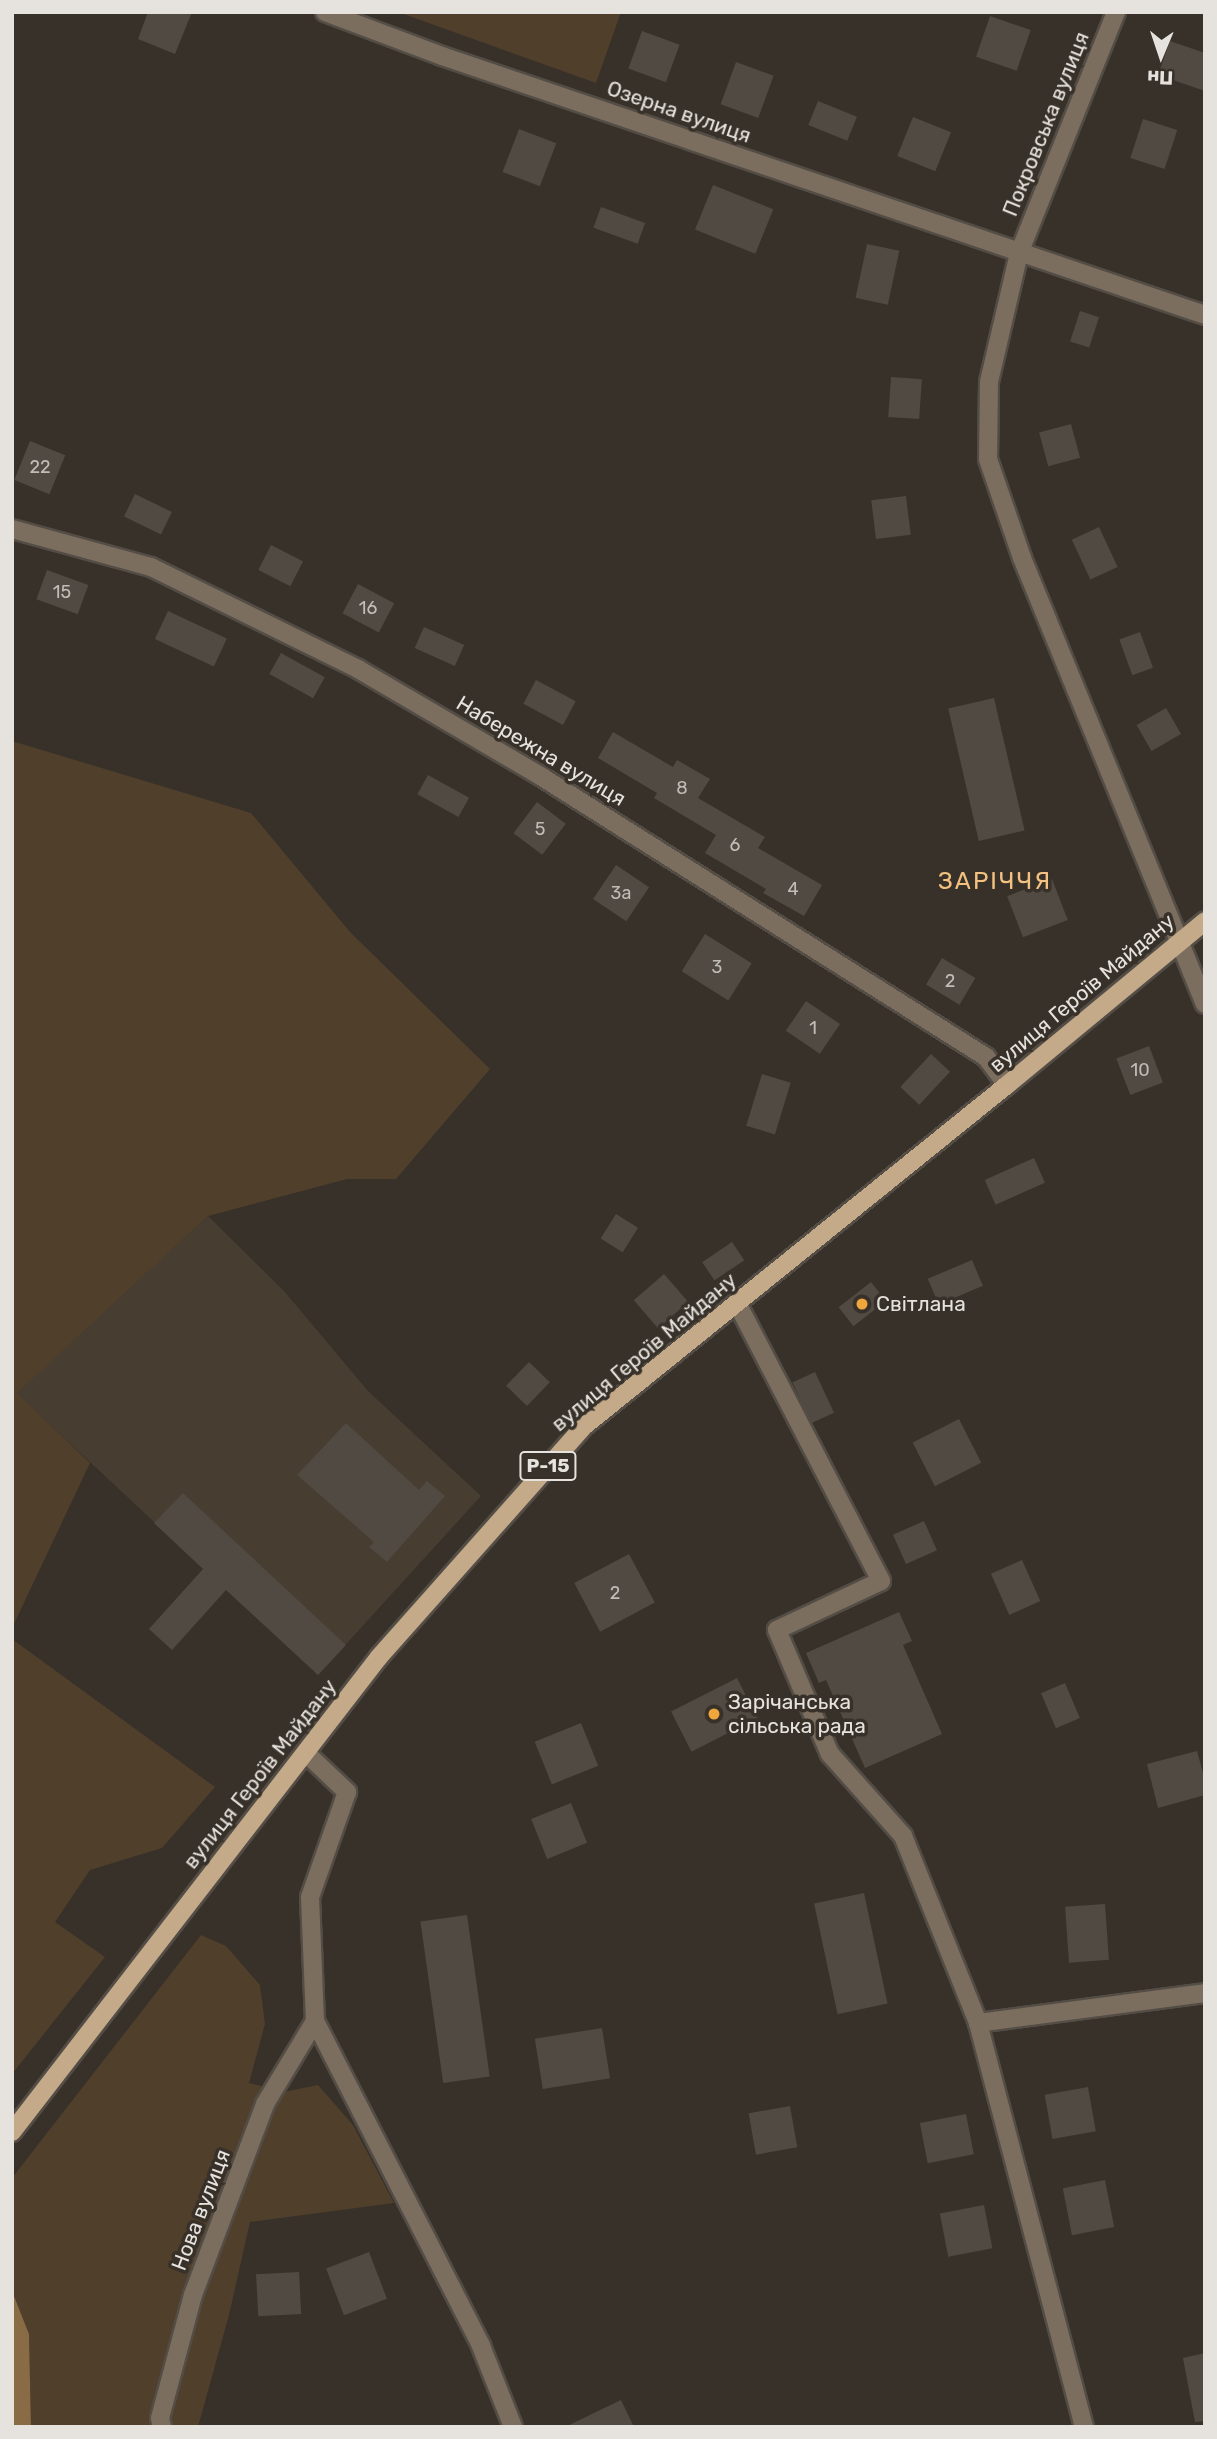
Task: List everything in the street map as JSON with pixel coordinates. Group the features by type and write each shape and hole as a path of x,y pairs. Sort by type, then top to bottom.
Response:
{"main road":[{"name":"вулиця Героїв Майдану","path":"12,2132 387,1648 583,1427 1007,1085 1205,920"}],"street":[{"name":"Озерна вулиця","path":"325,12 456,60 1205,315"},
{"name":"Покровська вулиця","path":"1116,12 1019,253 989,382 988,459 1023,558 1205,1004"},
{"name":"Набережна вулиця","path":"12,529 150,567 358,669 542,776 986,1057 1007,1085"},
{"path":"737,1303 881,1581 776,1630 830,1754 903,1836 978,2023 1084,2427"},
{"path":"306,1753 347,1792 310,1897 316,2021 481,2346 513,2427"},
{"path":"978,2023 1205,1993"},
{"name":"Нова вулиця","path":"162,2427 160,2418 193,2295 265,2104 316,2021"}],"shaded area":[{"path":"398,12 621,12 596,83"},
{"path":"12,741 251,813 350,932 490,1069 396,1179 347,1179 208,1216 17,1393 90,1463 12,1628"},
{"path":"208,1216 284,1291 368,1391 481,1496 318,1675 16,1393"},
{"path":"12,1639 215,1787 162,1848 90,1870 55,1922 105,1957 12,2074"},
{"path":"201,1935 226,1946 260,1985 265,2024 249,2083 283,2092 318,2085 353,2125 394,2203 250,2222 229,2315 198,2427 31,2427 29,2334 12,2291 12,2178"},
{"path":"12,2291 29,2334 31,2427 12,2427"}],"building":[{"path":"148,12 192,12 175,54 138,39"},
{"path":"990,16 1031,30 1017,71 976,57"},
{"path":"642,31 680,45 666,82 628,69"},
{"path":"1170,41 1205,53 1205,91 1158,75"},
{"path":"736,62 774,76 758,118 721,104"},
{"path":"818,101 857,117 847,141 808,125"},
{"path":"913,117 951,132 935,171 897,156"},
{"path":"1143,119 1177,130 1165,169 1130,158"},
{"path":"519,129 556,143 540,186 503,172"},
{"path":"713,185 773,209 755,254 695,230"},
{"path":"601,207 645,223 638,244 593,228"},
{"path":"867,244 899,251 888,305 856,298"},
{"path":"1080,311 1099,317 1089,348 1070,341"},
{"path":"891,377 922,379 919,419 888,417"},
{"path":"1071,424 1080,458 1048,466 1039,433"},
{"path":"30,441 65,455 49,494 14,480"},
{"path":"135,494 172,512 161,534 124,516"},
{"path":"906,496 911,535 876,539 871,500"},
{"path":"1099,527 1118,567 1090,580 1072,540"},
{"path":"271,545 303,561 290,586 258,570"},
{"path":"47,570 88,585 78,614 36,599"},
{"path":"358,584 394,603 379,632 343,613"},
{"path":"168,611 227,638 214,667 155,639"},
{"path":"424,627 464,645 455,666 415,648"},
{"path":"1140,632 1153,668 1132,675 1119,640"},
{"path":"281,653 325,677 313,698 269,674"},
{"path":"536,680 576,701 563,725 523,704"},
{"path":"994,698 1025,831 979,841 948,709"},
{"path":"1166,708 1181,734 1152,751 1137,725"},
{"path":"613,732 673,767 677,760 710,779 698,798 765,837 758,848 822,885 804,916 763,893 766,889 705,853 716,835 654,798 657,793 598,758"},
{"path":"428,775 469,798 458,817 417,794"},
{"path":"537,802 566,824 542,855 514,833"},
{"path":"616,865 649,887 626,921 593,899"},
{"path":"1052,879 1068,920 1023,937 1007,896"},
{"path":"705,934 752,963 728,1000 682,971"},
{"path":"942,958 975,978 959,1005 926,985"},
{"path":"806,1001 840,1024 820,1054 786,1031"},
{"path":"1149,1046 1163,1082 1130,1095 1116,1059"},
{"path":"931,1054 950,1072 919,1105 900,1087"},
{"path":"762,1074 791,1083 775,1134 746,1126"},
{"path":"1034,1158 1045,1183 996,1205 985,1180"},
{"path":"616,1214 638,1228 623,1252 601,1239"},
{"path":"732,1242 744,1260 714,1280 702,1262"},
{"path":"972,1260 983,1286 939,1305 928,1279"},
{"path":"664,1274 688,1302 658,1328 634,1300"},
{"name":"Світлана","path":"871,1282 886,1301 853,1326 839,1307"},
{"path":"529,1362 550,1382 527,1406 506,1386"},
{"path":"815,1372 834,1413 811,1423 792,1383"},
{"path":"959,1419 981,1463 935,1486 913,1443"},
{"path":"346,1423 419,1490 427,1481 445,1496 387,1562 369,1547 374,1542 297,1475"},
{"path":"183,1493 346,1645 318,1675 226,1590 172,1650 149,1629 203,1569 154,1523"},
{"path":"924,1521 937,1550 906,1564 893,1535"},
{"path":"629,1554 655,1603 600,1632 574,1583"},
{"path":"1022,1560 1040,1601 1009,1615 991,1574"},
{"path":"899,1612 912,1641 903,1645 942,1734 865,1768 826,1680 819,1683 806,1653"},
{"name":"Зарічанська сільська рада","path":"737,1678 757,1718 691,1752 671,1712"},
{"path":"1065,1683 1080,1718 1056,1728 1041,1693"},
{"path":"581,1723 598,1766 552,1784 535,1742"},
{"path":"1197,1751 1205,1780 1205,1795 1158,1808 1147,1764"},
{"path":"571,1803 587,1843 547,1859 531,1819"},
{"path":"864,1893 887,2004 838,2014 814,1904"},
{"path":"1105,1904 1109,1960 1069,1963 1065,1907"},
{"path":"467,1915 490,2076 443,2083 420,1922"},
{"path":"602,2028 610,2078 543,2089 535,2039"},
{"path":"1088,2087 1096,2131 1052,2139 1045,2095"},
{"path":"790,2106 797,2147 756,2155 749,2113"},
{"path":"966,2114 974,2154 928,2163 920,2123"},
{"path":"1105,2180 1114,2227 1072,2235 1063,2188"},
{"path":"984,2205 992,2248 948,2257 940,2214"},
{"path":"369,2252 387,2299 344,2315 326,2268"},
{"path":"299,2272 301,2314 258,2316 256,2274"},
{"path":"1205,2353 1205,2421 1195,2422 1183,2358"},
{"path":"621,2400 634,2427 565,2427"}],"place":[{"name":"Світлана","path":"862,1304"},
{"name":"Зарічанська сільська рада","path":"714,1714"}],"district":[{"name":"ЗАРІЧЧЯ","path":"995,882"}]}
